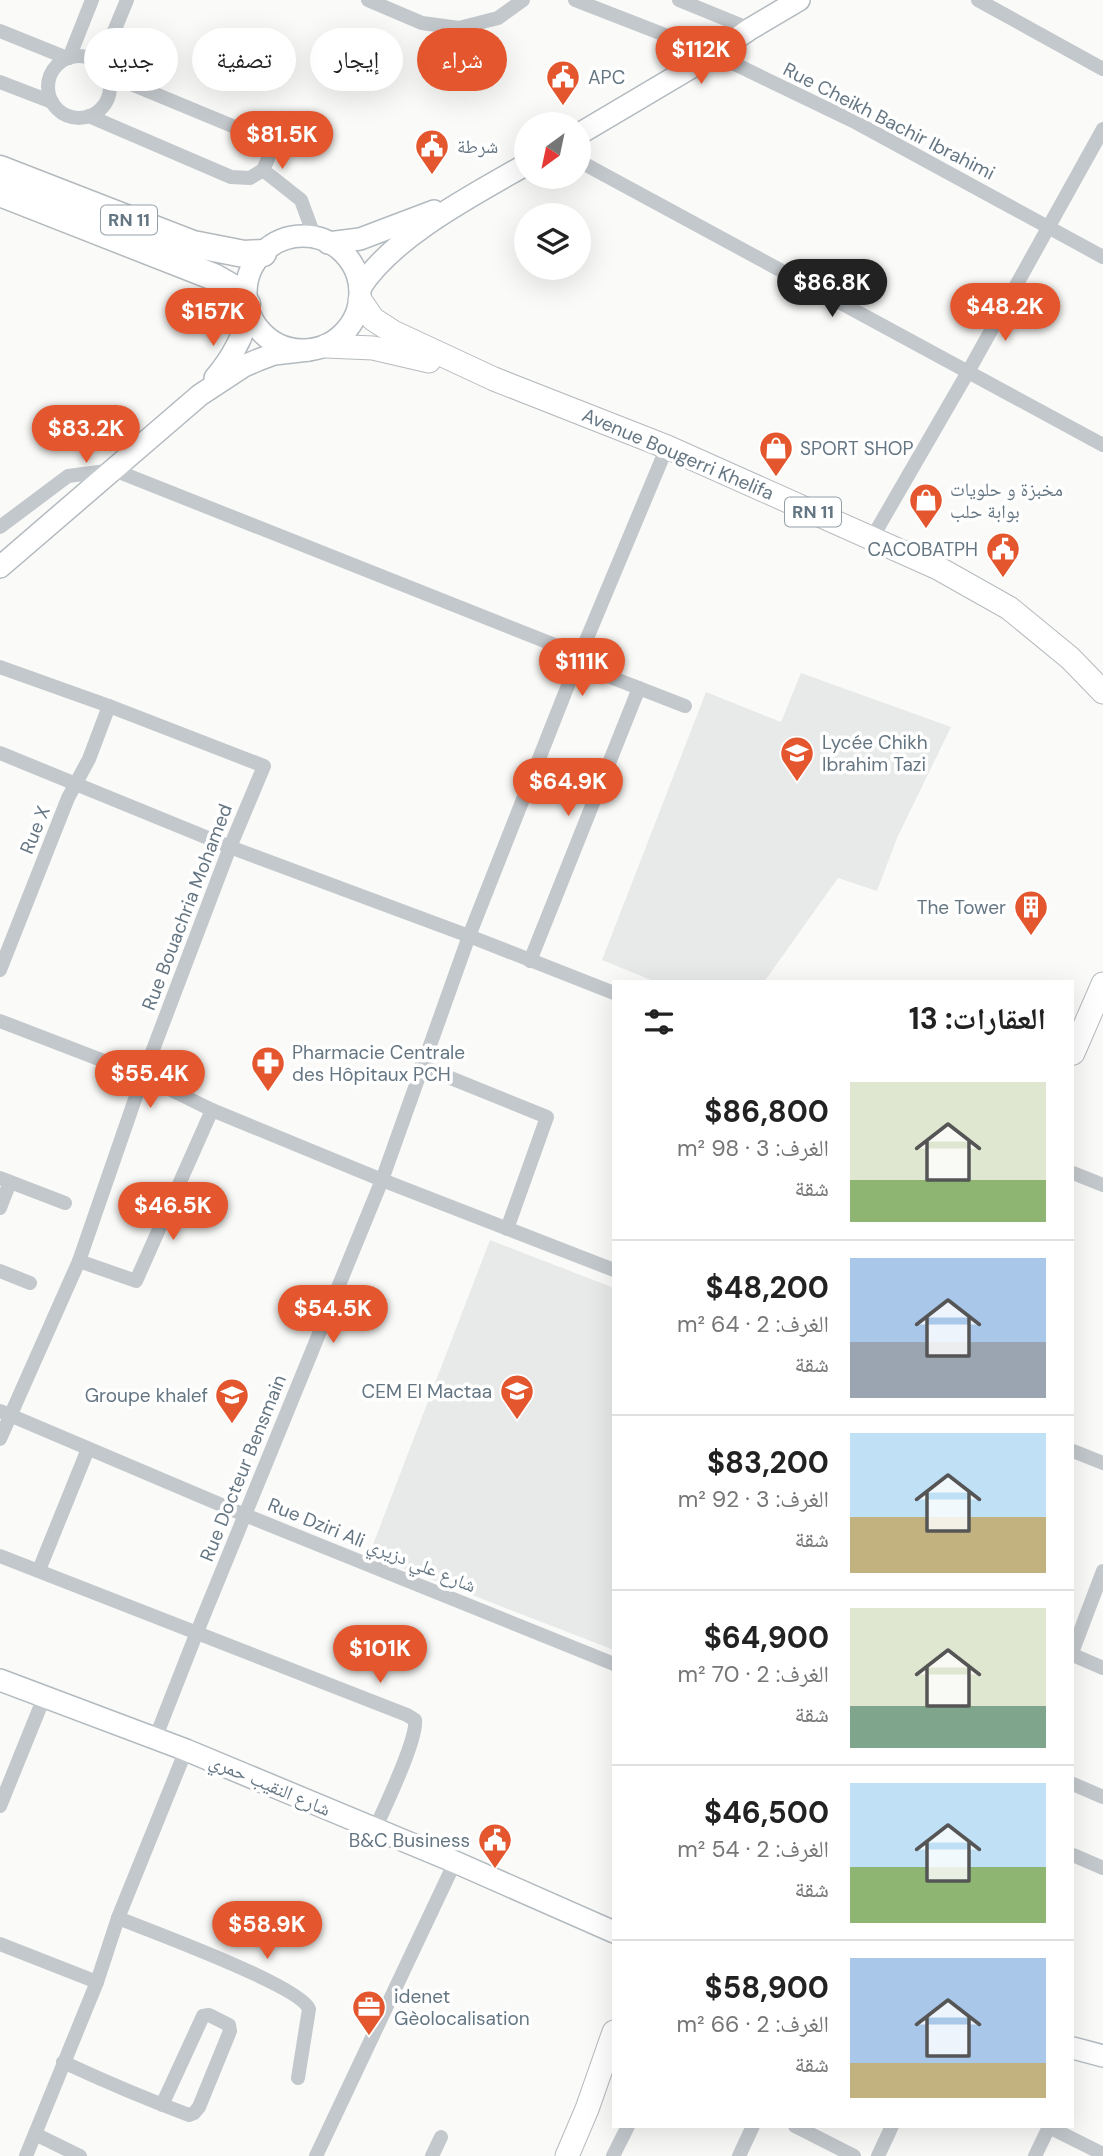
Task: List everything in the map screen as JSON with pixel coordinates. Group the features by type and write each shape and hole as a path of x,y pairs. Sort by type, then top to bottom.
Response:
{"highway":[{"name":"RN 11","path":"0,169 193,244 244,254 263,253"},
{"name":"RN 11","path":"0,193 214,277 234,289 248,308"}],"main road":[{"name":"Avenue Bougerri Khelifa","path":"360,294 382,326 494,379 667,447 938,568 1009,608 1070,658 1103,692"},
{"name":"Avenue Bougerri Khelifa","path":"318,348 391,351 494,379"},
{"path":"1074,1051 1103,984"},
{"path":"567,2156 612,2038"}],"street":[{"path":"93,0 68,58 52,72 48,92 52,102 62,113 69,116 89,116 231,177 250,178 263,170 268,159 267,145 259,137 153,91"},
{"path":"117,28 127,0"},
{"path":"368,0 422,23 459,28 498,18 523,0"},
{"name":"Rue Cheikh Bachir Ibrahimi","path":"575,0 714,54 857,123 1103,257"},
{"path":"679,0 750,29"},
{"path":"592,126 799,0"},
{"path":"978,0 1103,69"},
{"path":"0,32 68,58 84,57"},
{"path":"0,82 52,102"},
{"path":"89,116 97,111 109,94 108,91"},
{"path":"872,538 1103,129"},
{"path":"592,167 1103,445"},
{"path":"263,170 301,200 322,240 346,257 353,267 360,294"},
{"path":"0,567 200,395 258,360 274,354 318,348 338,338 349,327 356,314 360,294 372,269 392,250 472,196 514,172"},
{"path":"200,395 231,358 243,334 248,308 247,281 253,266 263,253 287,239 360,239 472,196"},
{"path":"248,308 262,332 280,345 294,350 318,348"},
{"name":"Rue Docteur Bensmain","path":"155,1739 382,1180 469,936 578,659 667,447"},
{"path":"0,527 68,476 114,470 578,659 685,706"},
{"path":"0,667 108,706"},
{"path":"530,961 639,688"},
{"name":"Rue Bouachria Mohamed","path":"0,1439 5,1413 79,1261 144,1076 230,847 264,766 108,706"},
{"name":"Rue X","path":"0,970 62,813 89,759 108,706"},
{"path":"0,752 230,847 612,992"},
{"path":"0,1021 144,1076 212,1110 382,1180 612,1269"},
{"path":"421,1066 547,1117 507,1228"},
{"path":"79,1261 136,1281 212,1110"},
{"path":"1074,1173 1103,1185"},
{"path":"0,1208 5,1180 65,1203"},
{"path":"0,1270 30,1283"},
{"name":"Rue Dziri Ali شارع علي دزيري","path":"5,1413 245,1515 612,1663"},
{"path":"39,1570 88,1449"},
{"path":"1074,1451 1103,1463"},
{"path":"0,1556 415,1720 415,1729 407,1752 375,1829"},
{"path":"1074,1643 1078,1617 1103,1571"},
{"path":"1074,1655 1103,1668"},
{"name":"شارع النقيب حمري","path":"0,1680 186,1750 455,1862 612,1931"},
{"path":"0,1806 45,1695"},
{"path":"26,2156 97,1982 118,1917 186,1750"},
{"path":"1074,1784 1103,1797"},
{"path":"1074,1855 1103,1868"},
{"path":"316,2156 455,1862"},
{"path":"118,1917 264,1978 305,2001 309,2009 298,2078"},
{"path":"0,1944 97,1982"},
{"path":"63,2062 162,2105 189,2115 198,2110 226,2043 229,2025 209,2015 201,2019 162,2105"},
{"path":"1074,2048 1103,2056"},
{"path":"613,2156 627,2128"},
{"path":"739,2156 753,2128"},
{"path":"799,2128 854,2156"},
{"path":"878,2156 891,2128"},
{"path":"1035,2156 1049,2128"},
{"path":"1051,2128 1103,2154"},
{"path":"35,2134 80,2156"},
{"path":"432,2156 441,2137"}],"shaded area":[{"name":"Lycée Chikh Ibrahim Tazi","path":"801,673 951,727 897,838 877,891 838,878 765,980 651,980 602,960 706,692 781,722"},
{"name":"CEM El Mactaa","path":"490,1240 612,1287 612,1649 369,1555"}],"place":[{"name":"APC","path":"563,107"},
{"name":"شرطة","path":"432,176"},
{"name":"SPORT SHOP","path":"776,478"},
{"name":"مخبزة و حلويات بوابة حلب","path":"926,530"},
{"name":"CACOBATPH","path":"1003,579"},
{"name":"Lycée Chikh Ibrahim Tazi","path":"797,783"},
{"name":"The Tower","path":"1031,937"},
{"name":"Pharmacie Centrale des Hôpitaux PCH","path":"268,1093"},
{"name":"CEM El Mactaa","path":"517,1421"},
{"name":"Groupe khalef","path":"232,1425"},
{"name":"B&C Business","path":"495,1870"},
{"name":"idenet Gèolocalisation","path":"369,2037"}]}
